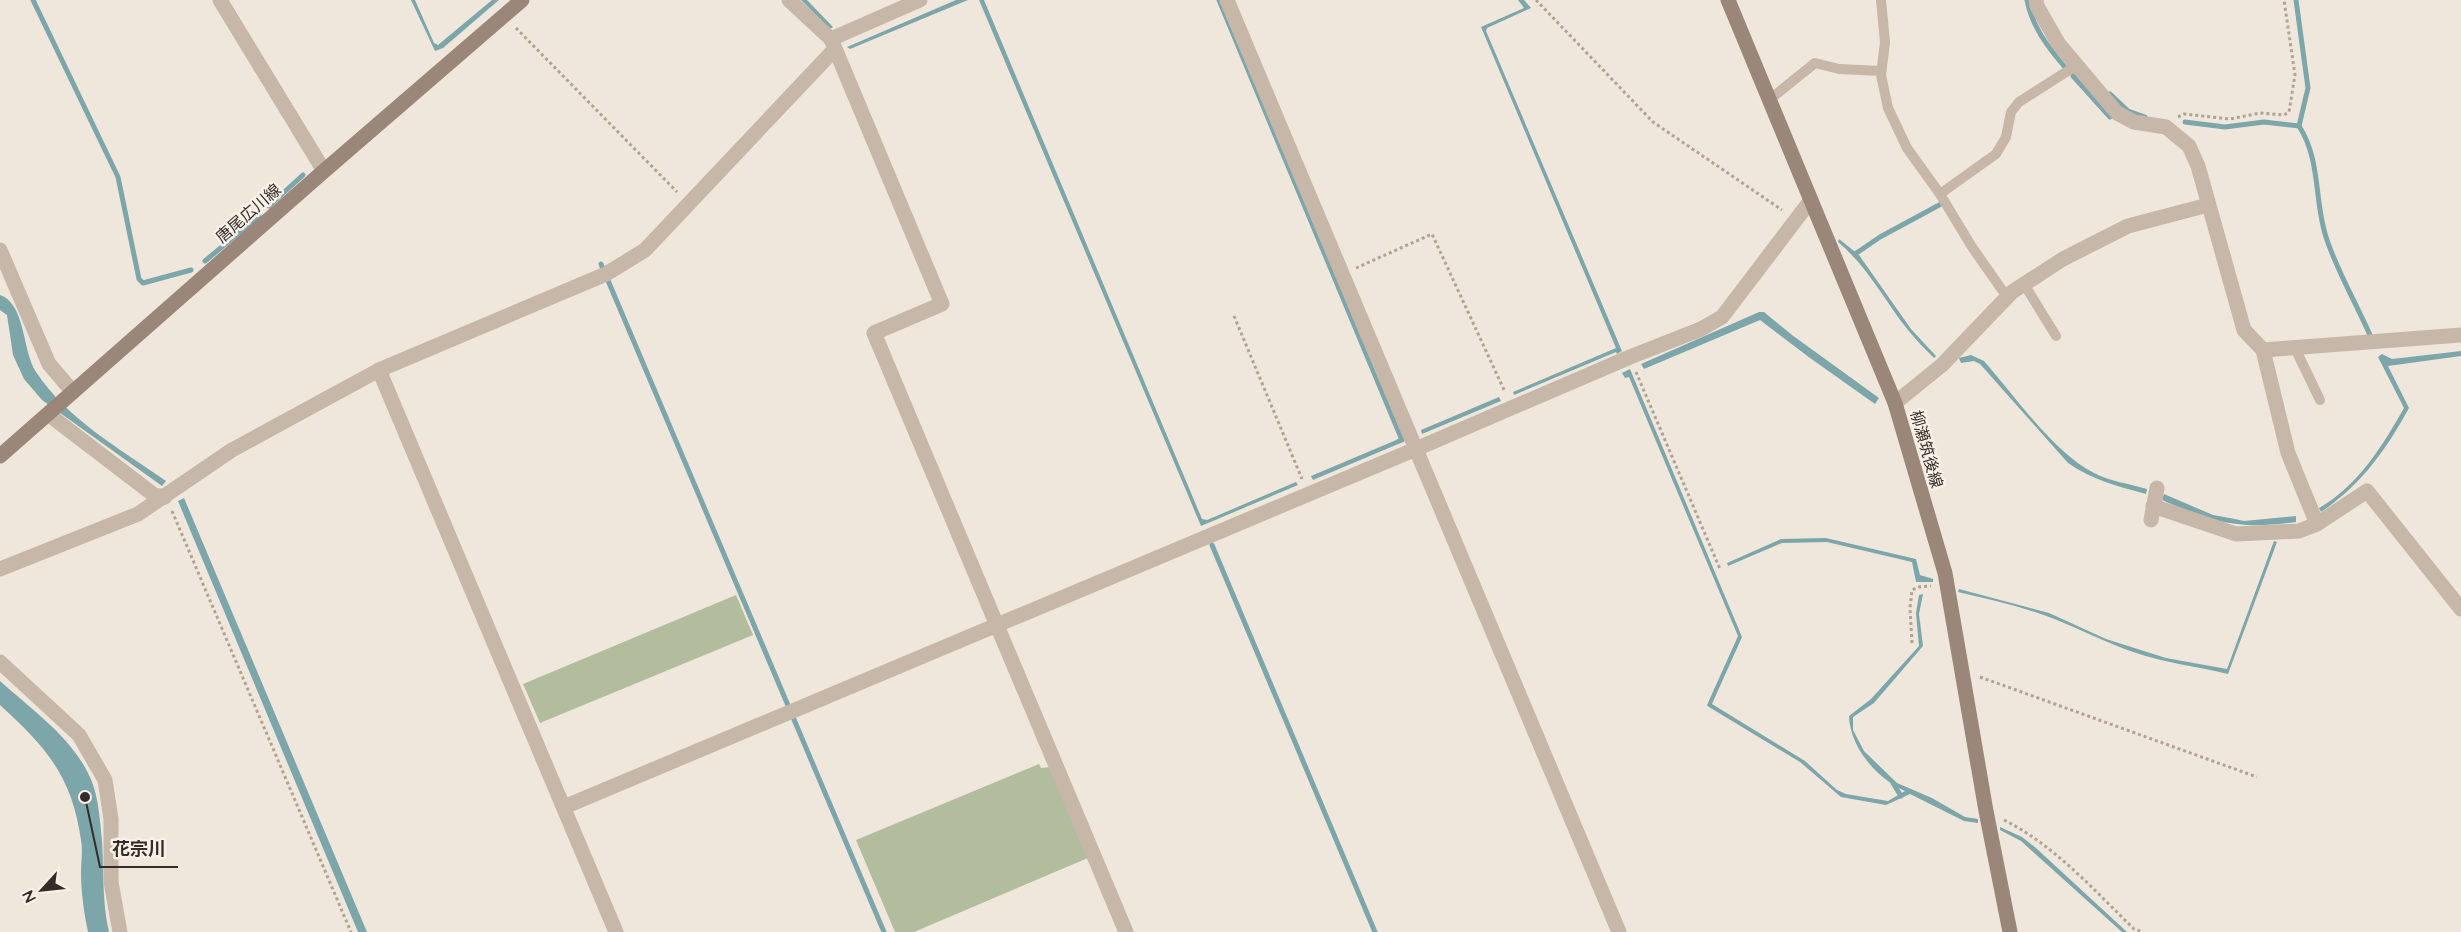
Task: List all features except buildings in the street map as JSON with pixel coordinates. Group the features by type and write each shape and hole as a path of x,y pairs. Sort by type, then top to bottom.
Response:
{"main road":[{"name":"唐尾広川線","path":"0,456 522,0"},
{"name":"柳瀬筑後線","path":"1728,0 1895,403 1947,585 1986,811 2010,932"}],"street":[{"path":"220,0 324,171"},
{"path":"789,0 832,44 942,304 874,333 1126,932"},
{"path":"0,569 138,514 232,450 379,370 606,274 645,250 832,44 920,0"},
{"path":"1227,0 1619,932"},
{"path":"2036,0 2037,6 2058,43 2117,113 2134,122 2166,127 2189,146 2198,166 2244,330 2263,350 2288,453 2317,524"},
{"path":"564,807 1701,329 1722,317 1811,200"},
{"path":"1895,403 1942,364 2007,297 2063,259 2128,226 2208,205"},
{"path":"0,250 49,364 69,396"},
{"path":"2263,350 2461,335"},
{"path":"379,370 616,932"},
{"path":"49,413 154,495 165,497"},
{"path":"2157,488 2152,513 2236,534 2299,531 2317,524 2367,491 2461,609"},
{"path":"0,662 80,735 105,780 111,819 111,882 120,932"}],"lane":[{"path":"1881,0 1885,42 1881,72 1888,108 1902,138 2007,297"},
{"path":"1769,100 1815,63 1839,69 1881,72"},
{"path":"1940,194 1996,154 2006,137 2011,112 2019,102 2077,65"},
{"path":"2024,284 2056,336"},
{"path":"2295,348 2320,400"}],"path":[{"path":"1536,0 1653,122 1796,220"},
{"path":"2166,127 2175,118 2184,114 2230,119 2260,113 2284,115 2289,111 2295,75 2284,0"},
{"path":"504,16 689,204"},
{"path":"1342,275 1432,234 1512,408"},
{"path":"1234,316 1308,494"},
{"path":"1630,357 1720,569"},
{"path":"165,497 180,525 351,932"},
{"path":"1912,643 1912,590 1918,587 1947,585"},
{"path":"1962,670 2257,777"},
{"path":"1986,811 2028,832 2080,876 2134,929 2144,932"}],"green space":[{"path":"736,595 753,635 540,723 523,684"},
{"path":"1039,764 1041,768 1050,767 1088,858 914,932 895,932 856,840"}],"water":[{"path":"411,0 415,0 434,43 438,45 492,0 499,0 443,48 435,51"},
{"path":"801,0 807,0 833,27 830,29"},
{"path":"956,0 968,0 850,49 847,47"},
{"path":"979,0 984,0 1202,519 1207,520 1296,482 1298,485 1201,526"},
{"path":"1518,0 1524,0 1531,8 1487,28 1486,31 1622,351 1514,395 1513,392 1616,348 1481,27 1524,8"},
{"path":"1839,239 1859,255 1911,329 1936,356 1934,358 1908,330 1867,273 1838,242"},
{"path":"0,295 15,308 32,363 49,389 95,432 166,481 162,486 42,400 24,379 13,355 7,315 0,310"},
{"path":"1759,312 1764,312 1879,398 1875,404 1760,320 1644,369 1641,364"},
{"path":"2461,351 2461,356 2388,366 2409,408 2371,466 2335,502 2321,512 2319,508 2346,488 2368,464 2404,408 2378,357 2382,354 2392,359"},
{"path":"1971,355 1984,361 2050,438 2079,464 2106,478 2147,489 2146,494 2096,478 2068,463 1980,364 1974,361 1961,363 1959,358"},
{"path":"1630,369 1742,637 1712,704 1805,761 1837,790 1846,794 1888,801 1905,791 1884,778 1866,760 1854,739 1849,716 1871,699 1919,646 1916,613 1919,595 1923,594 1919,614 1923,646 1874,703 1853,717 1853,730 1864,751 1897,783 1932,798 1965,817 1978,819 1978,823 1964,821 1910,794 1886,805 1841,797 1800,762 1707,705 1738,636 1629,377 1625,378 1622,373"},
{"path":"1499,397 1501,401 1422,434 1421,430"},
{"path":"1401,438 1403,442 1313,480 1311,476"},
{"path":"2164,494 2213,515 2244,521 2296,516 2296,522 2259,525 2227,523 2162,500"},
{"path":"184,498 367,932 358,932 178,501"},
{"path":"1826,538 1916,559 1920,575 1933,579 1933,582 1916,582 1912,562 1827,542 1782,543 1728,566 1727,563 1781,539"},
{"path":"2274,541 2277,542 2228,674 2145,656 2045,615 1958,592 1959,589 2049,613 2106,639 2166,658 2227,669"},
{"path":"0,681 64,739 85,767 92,782 100,819 104,898 109,932 88,932 82,887 82,844 77,818 64,780 43,749 0,705"},
{"path":"2000,827 2022,837 2036,848 2127,932 2122,932 2021,841 2000,830"}],"waterway":[{"path":"33,0 118,177 139,279 143,283 191,270"},
{"path":"1219,0 1402,440 1399,441"},
{"path":"2027,0 2032,18 2041,35 2064,66"},
{"path":"2296,0 2308,88 2299,126"},
{"path":"2073,76 2110,117"},
{"path":"2110,94 2128,111 2145,117"},
{"path":"2185,122 2225,127 2264,122 2299,126 2311,152 2322,223 2330,250 2370,335"},
{"path":"269,206 303,175"},
{"path":"1855,254 1880,237 1941,204"},
{"path":"205,261 259,216"},
{"path":"601,264 884,932"},
{"path":"1212,545 1375,932"},
{"path":"1893,783 1901,796"}],"place":[{"name":"花宗川","path":"85,797"}]}
